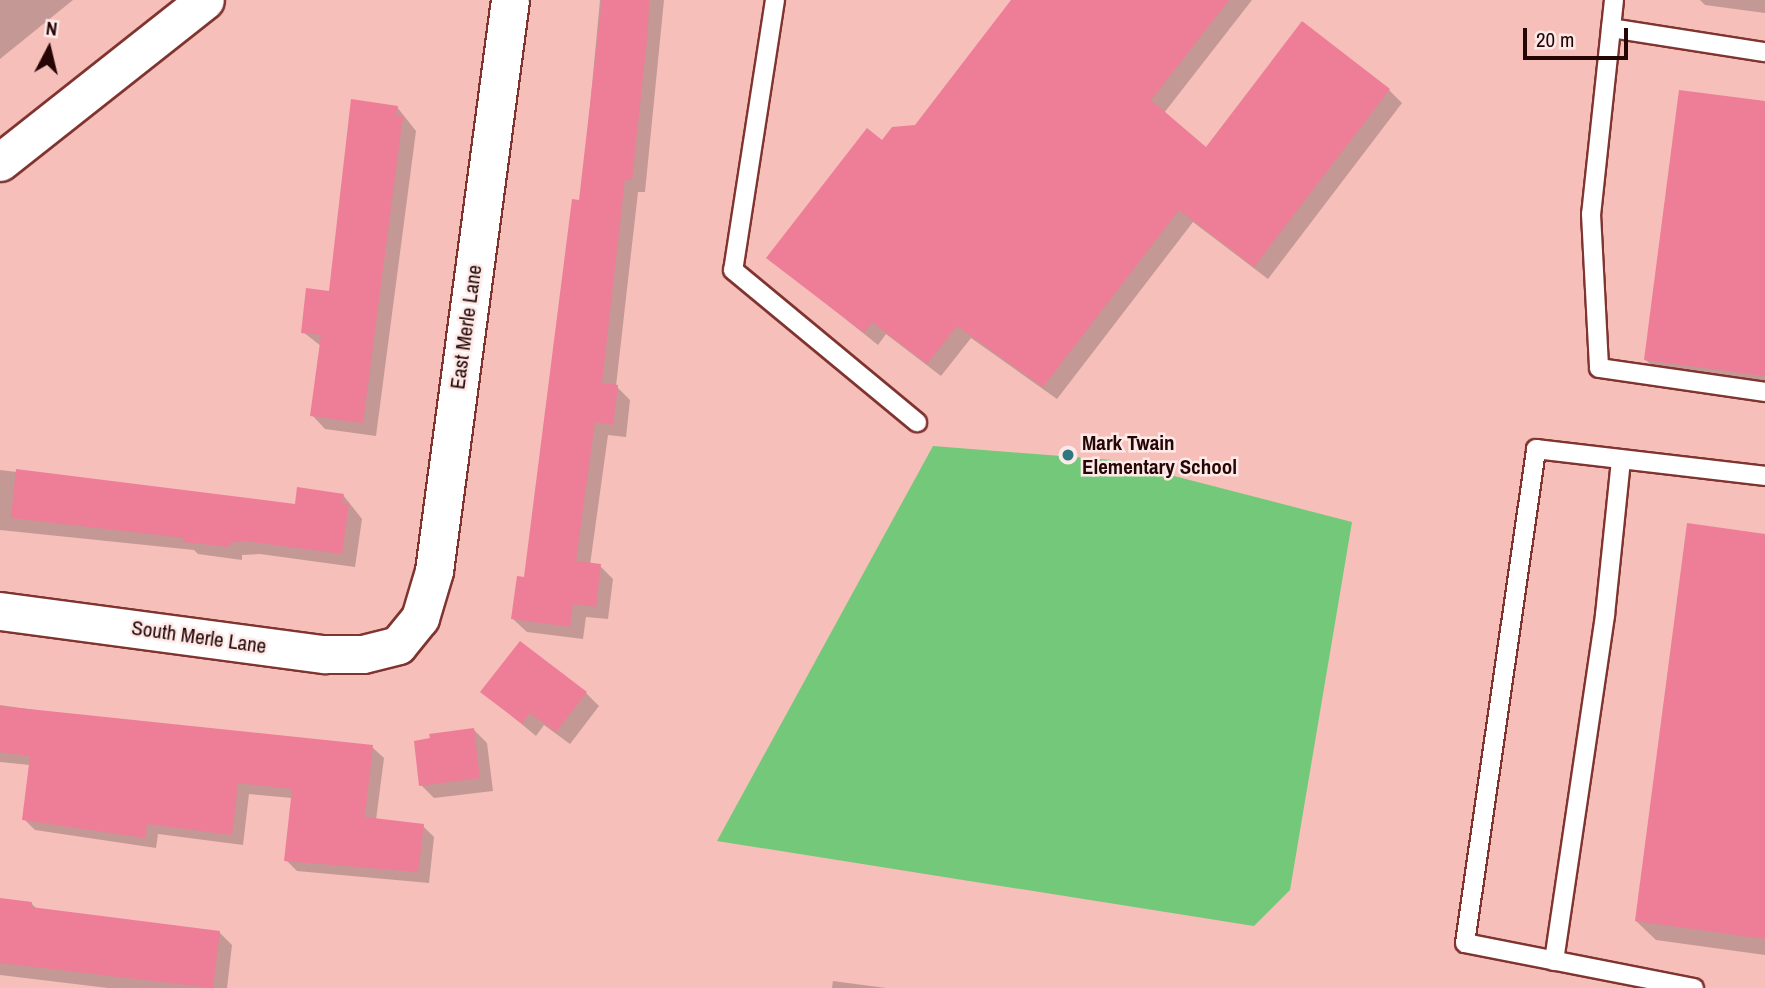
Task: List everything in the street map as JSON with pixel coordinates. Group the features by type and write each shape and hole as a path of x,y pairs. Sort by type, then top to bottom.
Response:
{"street":[{"path":"0,162 205,0"},
{"name":"East Merle Lane","path":"398,645 420,618 434,571 510,0"},
{"name":"South Merle Lane","path":"0,611 324,654 363,654 398,645"}],"lane":[{"path":"775,0 733,270 917,422"},
{"path":"1614,0 1591,214 1599,368 1765,392"},
{"path":"1611,28 1765,52"},
{"path":"1694,988 1465,943 1536,449 1765,476"},
{"path":"1554,961 1605,615 1621,461"}],"green space":[{"path":"933,446 1112,460 1352,522 1290,890 1254,926 717,841"}],"building":[{"path":"602,0 649,0 648,30 632,180 625,179 602,383 618,385 613,425 595,422 576,561 601,564 596,607 573,604 570,627 511,619 517,576 524,577 572,199 579,200"},
{"path":"1011,0 1229,0 1151,100 1206,147 1302,21 1390,89 1254,267 1179,210 1043,387 957,326 927,364 872,322 864,333 766,258 867,128 882,140 892,127 915,125"},
{"path":"1679,90 1765,101 1765,376 1644,360"},
{"path":"351,99 398,106 396,115 403,116 363,423 310,416 321,335 301,333 306,288 329,291"},
{"path":"16,469 295,504 297,487 344,494 342,503 349,504 342,554 245,541 229,543 229,547 183,542 184,538 11,518"},
{"path":"1687,523 1765,534 1765,939 1635,921"},
{"path":"520,641 587,692 556,732 530,713 522,724 480,692"},
{"path":"0,706 373,745 365,817 424,824 418,872 284,861 292,789 238,783 232,835 147,824 145,838 22,820 30,756 0,752"},
{"path":"474,728 480,778 419,786 414,741 430,738 429,734"},
{"path":"0,898 32,902 31,907 220,931 213,988 0,963"}],"place":[{"name":"Mark Twain Elementary School","path":"1068,455"}]}
